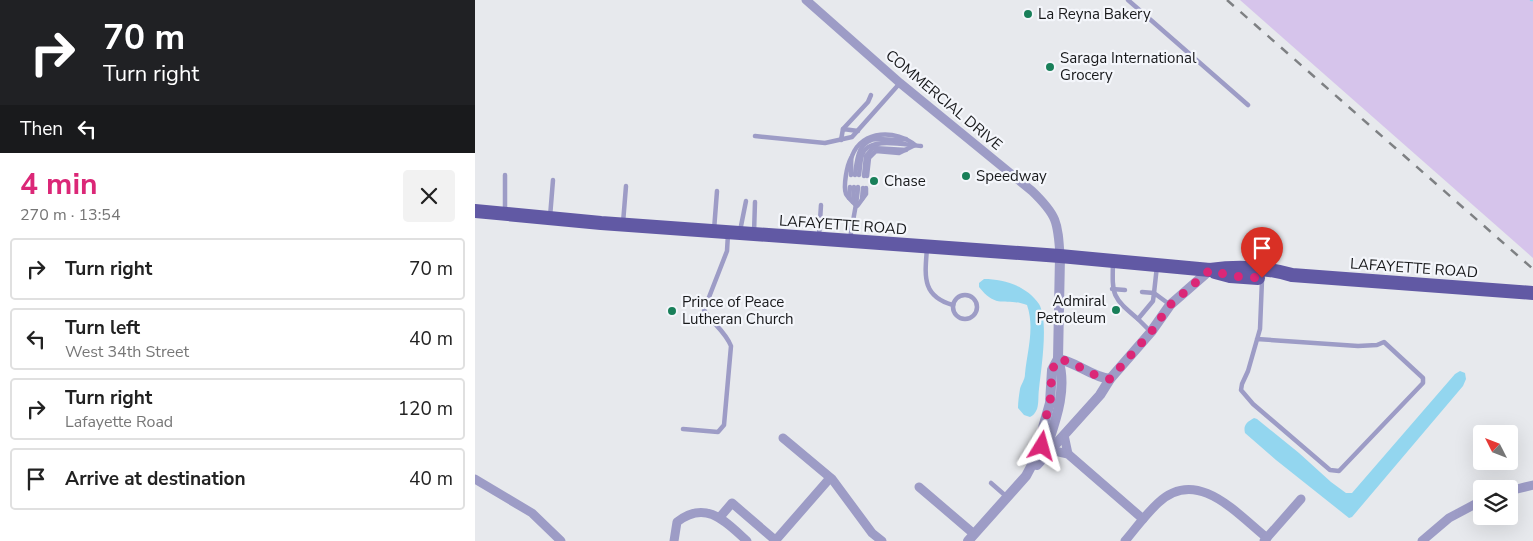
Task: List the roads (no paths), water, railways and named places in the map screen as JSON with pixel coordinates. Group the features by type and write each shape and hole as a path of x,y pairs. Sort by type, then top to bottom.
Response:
{"main road":[{"name":"LAFAYETTE ROAD","path":"475,211 623,225 1060,256 1210,270 1231,276 1287,279 1292,274"},
{"name":"LAFAYETTE ROAD","path":"1210,270 1234,267 1276,270 1292,274 1533,293"}],"street":[{"name":"COMMERCIAL DRIVE","path":"806,0 900,83 1032,191 1046,205 1056,222 1060,256"},
{"path":"1060,256 1058,359 1052,370 1050,403 1040,438 1046,448 1069,454 1143,520"},
{"path":"919,487 971,538 1026,476 1046,448 1064,435 1100,395 1110,379 1151,332 1170,305 1210,270"},
{"path":"1058,359 1068,361 1103,378 1110,379"},
{"path":"1064,435 1069,454"},
{"path":"783,438 830,478 872,533 881,541"},
{"path":"720,517 732,503 775,541 830,478"},
{"path":"475,479 532,513 561,541"},
{"path":"1518,488 1533,485"},
{"path":"1125,541 1158,503 1171,494 1187,489 1198,490 1216,496 1266,540 1301,499"},
{"path":"1422,541 1449,518 1473,504"},
{"path":"675,541 677,522 687,514 699,512 720,517 747,541"}],"lane":[{"path":"1128,0 1248,105"},
{"path":"755,136 825,143 852,138 900,83"},
{"path":"841,140 843,129 868,102 871,95"},
{"path":"843,129 858,131"},
{"path":"853,202 845,191 847,164 858,146 868,137 873,135 901,136 918,145"},
{"path":"859,175 857,154 867,142 877,139 907,139"},
{"path":"859,175 863,152 873,143 918,145"},
{"path":"859,175 869,158 876,151 899,153 918,145"},
{"path":"851,158 859,175"},
{"path":"505,175 505,214"},
{"path":"550,218 553,180"},
{"path":"623,225 626,186"},
{"path":"853,202 858,187"},
{"path":"853,202 862,199 858,187"},
{"path":"849,242 853,202 858,187"},
{"path":"683,429 717,432 724,425 731,346 726,335 710,319 705,310 727,251 727,232 717,191"},
{"path":"727,232 746,201"},
{"path":"754,235 755,202"},
{"path":"818,239 821,205"},
{"path":"927,247 925,275 927,286 944,303 953,305"},
{"path":"1113,261 1112,289 1117,301 1151,332"},
{"path":"1137,319 1153,301 1158,265"},
{"path":"1257,339 1358,346 1377,345 1384,342 1423,378 1423,383 1339,471 1330,470 1253,404 1241,390 1260,329 1262,278"},
{"path":"1112,289 1125,290"},
{"path":"1142,292 1154,293 1170,305"},
{"path":"967,295 975,300 977,310 970,318 963,319 956,316 953,305 959,296 967,295"},
{"path":"991,483 1007,497"}],"water":[{"path":"984,279 999,280 1022,288 1039,304 1042,312 1044,333 1038,404 1035,413 1030,417 1024,415 1018,408 1030,340 1030,322 1027,305 1001,302 991,298 979,287 979,283"},
{"path":"1460,371 1465,373 1466,379 1463,386 1352,517 1349,518 1245,433 1246,424 1254,418 1257,419 1331,482 1346,493 1352,493 1455,374"}],"railway":[{"path":"1227,0 1533,269"}],"place":[{"name":"La Reyna Bakery","path":"1028,14"},
{"name":"Saraga International Grocery","path":"1050,67"},
{"name":"Speedway","path":"966,176"},
{"name":"Chase","path":"874,181"},
{"name":"Admiral Petroleum","path":"1116,310"},
{"name":"Prince of Peace Lutheran Church","path":"672,311"}]}
